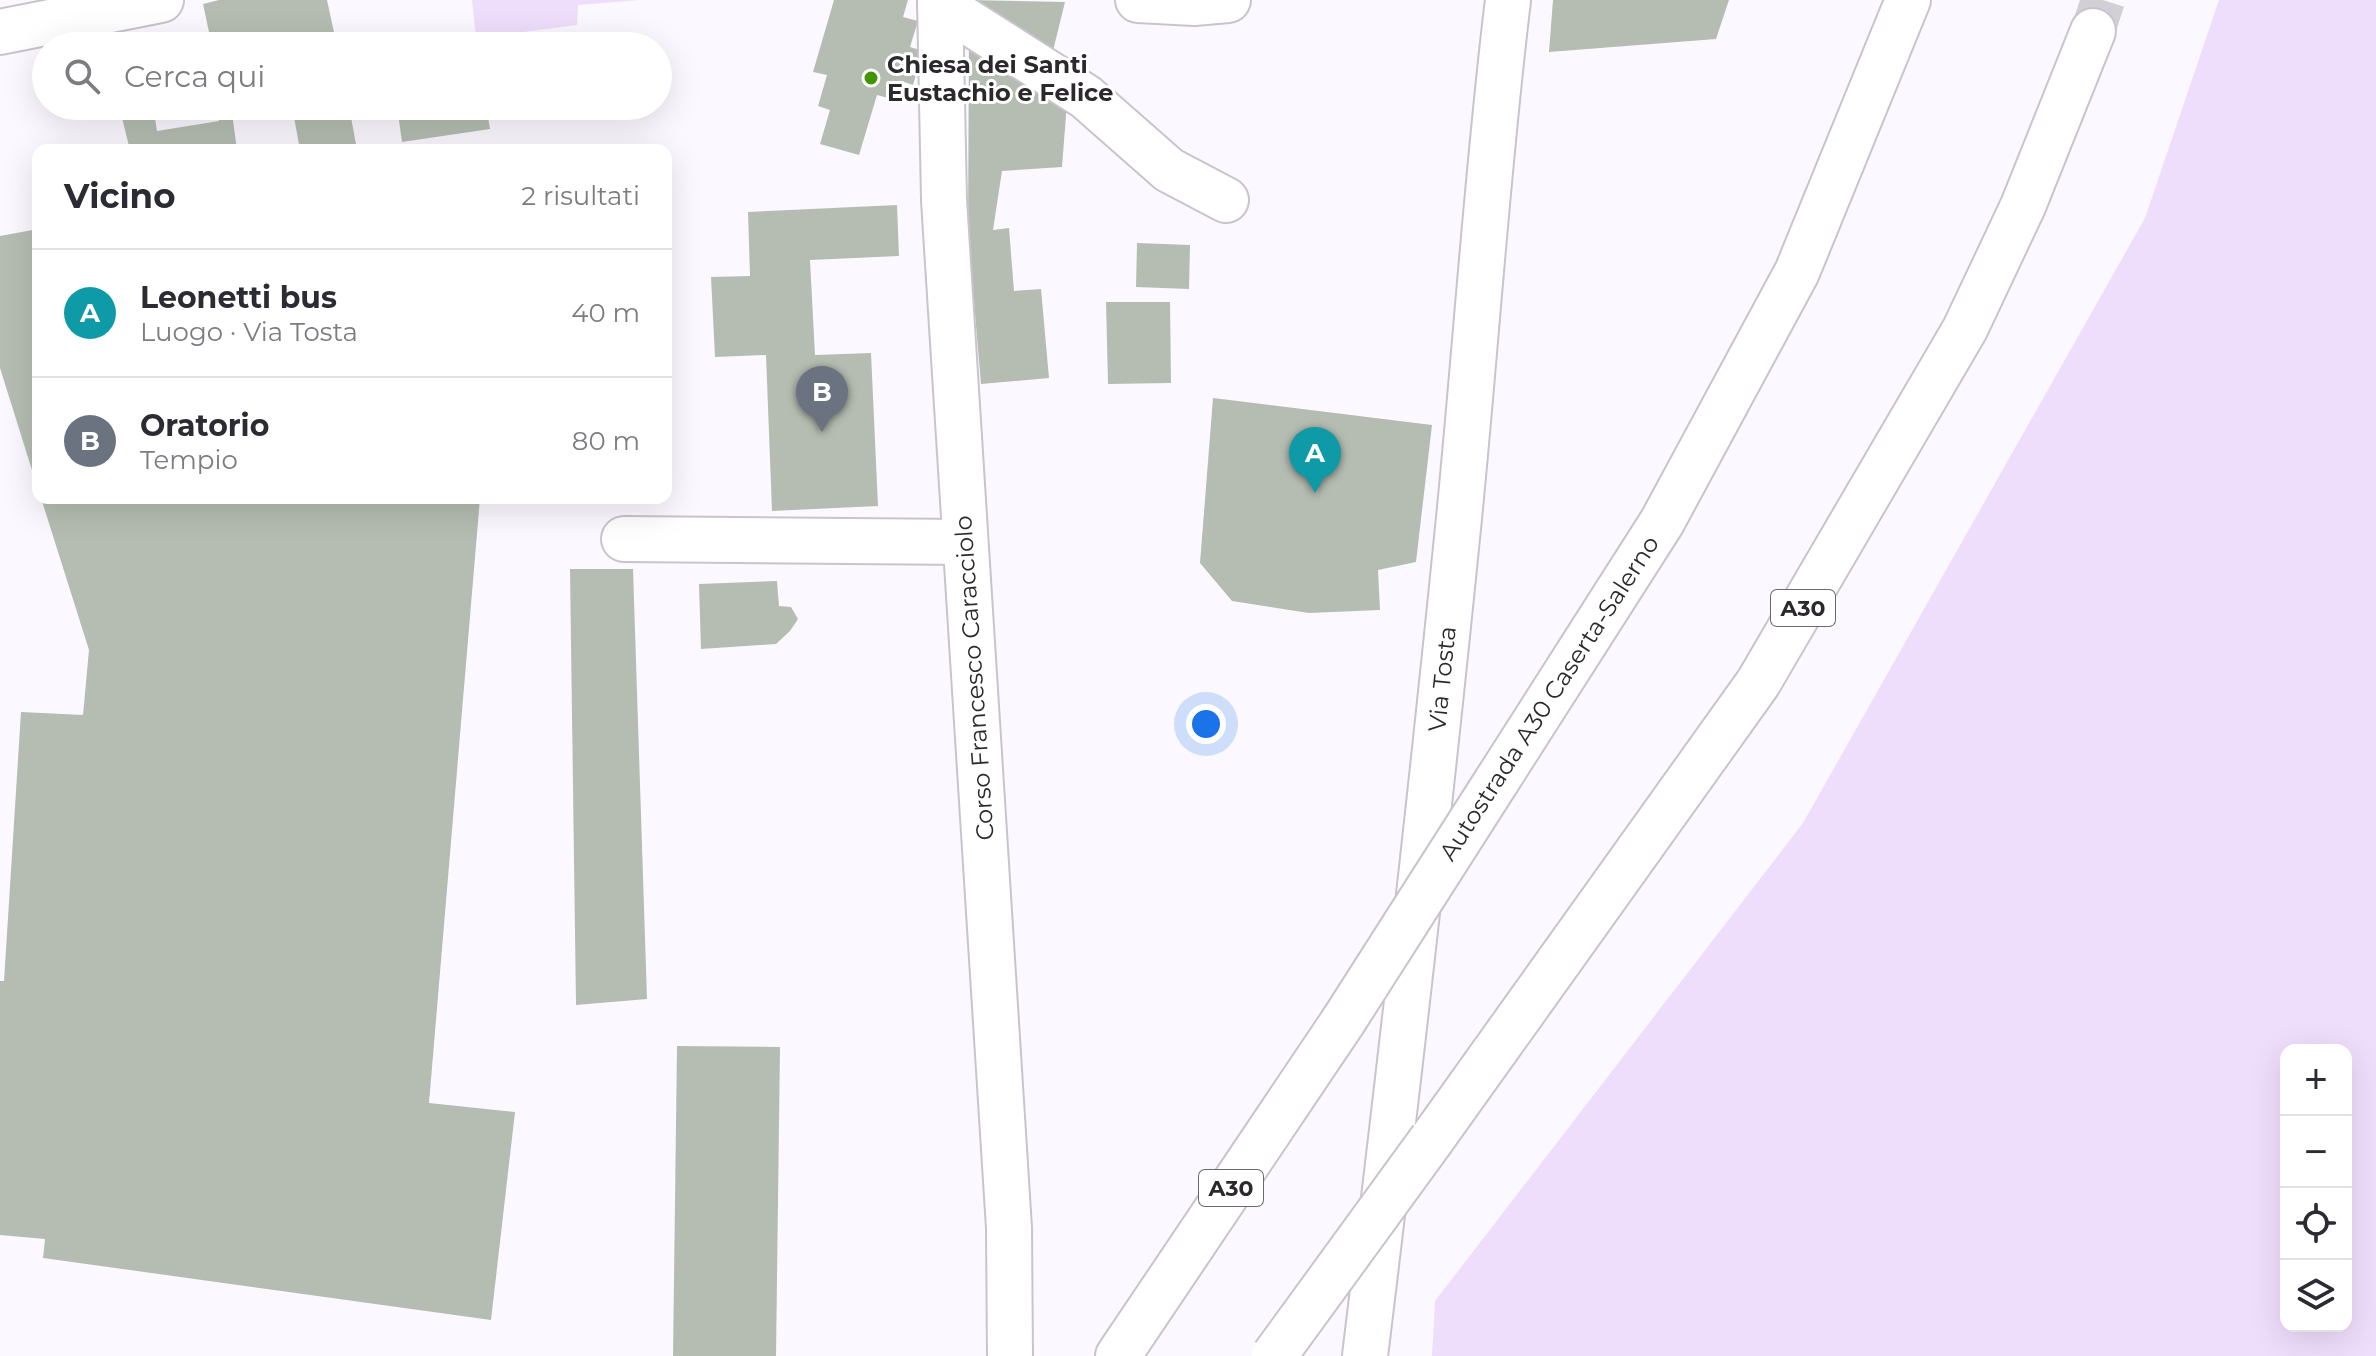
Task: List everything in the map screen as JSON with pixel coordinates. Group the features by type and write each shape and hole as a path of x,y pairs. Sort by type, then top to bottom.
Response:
{"main road":[{"path":"0,32 161,0"},
{"path":"1138,0 1194,3 1228,0"},
{"name":"Via Tosta","path":"1365,1356 1407,1005 1457,533 1508,0"},
{"name":"Autostrada A30 Caserta-Salerno","path":"1118,1356 1344,1020 1662,522 1797,272 1908,0"},
{"path":"940,2 1086,97 1169,170 1226,200"},
{"name":"Corso Francesco Caracciolo","path":"940,2 944,200 1009,1228 1010,1356"},
{"name":"A30","path":"1274,1356 1758,683 1965,329 2023,206 2093,31"},
{"path":"624,539 965,542"}],"shaded area":[{"path":"472,0 639,0 578,5 577,25 523,32 475,32"},
{"path":"2219,0 2376,0 2376,1356 1432,1356 1435,1301 1803,823 2145,218"}],"building":[{"path":"219,0 327,0 334,32 209,32 203,4"},
{"name":"Chiesa dei Santi Eustachio e Felice","path":"834,0 908,0 903,17 918,21 910,47 923,51 913,85 901,81 895,100 877,95 859,155 820,144 830,110 818,106 827,75 813,72"},
{"path":"970,0 1065,2 1049,67"},
{"path":"1553,0 1729,0 1716,39 1549,52"},
{"path":"969,30 1068,90 1062,167 1002,171 993,230 1009,228 1014,291 1041,289 1049,378 981,384 968,232"},
{"path":"122,120 155,120 157,131 233,120 236,144 128,144"},
{"path":"295,120 352,120 356,144 299,144"},
{"path":"399,120 488,120 490,129 402,142"},
{"path":"897,205 899,256 810,260 815,355 871,353 878,506 772,511 766,355 715,357 711,277 750,276 748,212"},
{"path":"32,230 32,470 0,368 0,236"},
{"path":"1137,243 1190,245 1189,289 1136,287"},
{"path":"1106,302 1170,302 1171,383 1108,384"},
{"path":"1213,398 1432,425 1416,562 1378,570 1380,610 1309,613 1232,601 1200,563"},
{"path":"43,504 479,504 429,1103 515,1112 491,1320 43,1258 45,1239 0,1235 0,981 4,981 21,712 83,715 89,650"},
{"path":"570,569 633,569 647,999 576,1005"},
{"path":"777,581 779,606 791,607 798,619 776,644 701,649 699,584"},
{"path":"677,1046 780,1047 776,1356 673,1356"}],"tunnel":[{"path":"2093,31 2103,0"}],"place":[{"name":"Chiesa dei Santi Eustachio e Felice","path":"871,78"},
{"name":"Oratorio","path":"822,432"},
{"name":"Leonetti bus","path":"1315,493"}]}
